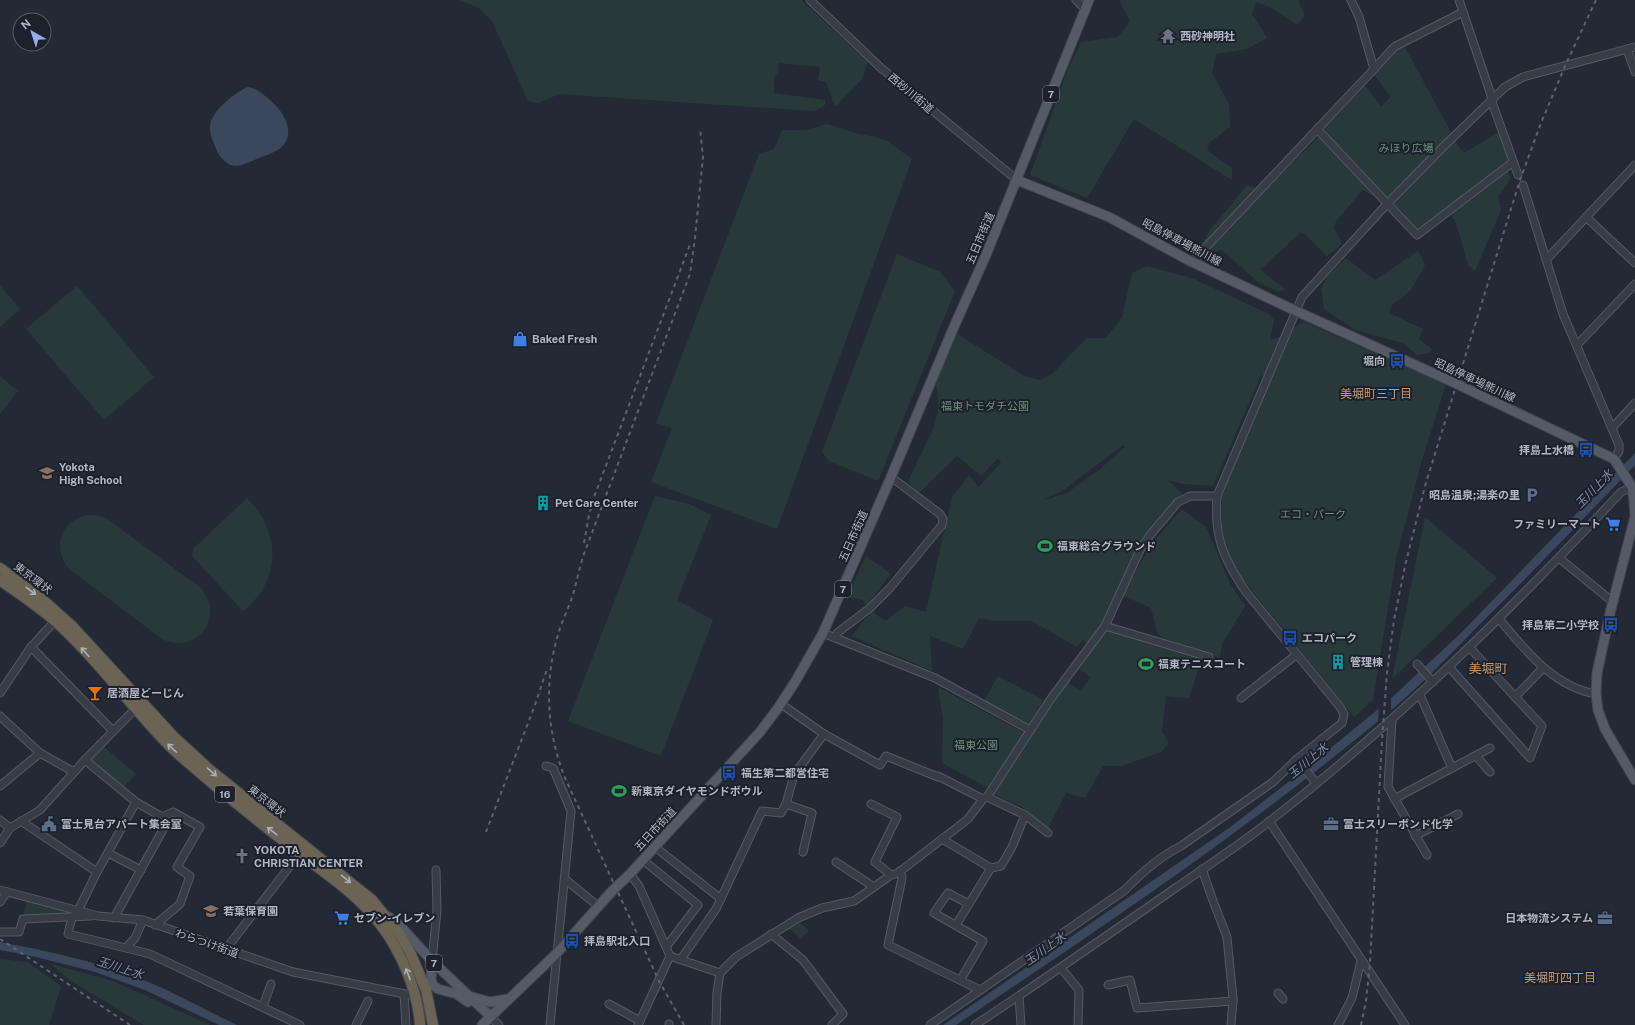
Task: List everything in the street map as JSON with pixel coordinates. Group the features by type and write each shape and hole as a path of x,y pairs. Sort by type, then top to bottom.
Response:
{"highway":[{"name":"東京環状","path":"0,568 44,601 72,626 174,737 210,770 319,856 380,908 398,932 410,952 426,990 433,1025"},
{"name":"東京環状","path":"0,580 55,621 164,740 197,771 365,906 381,925 404,964 415,996 420,1025"}],"main road":[{"name":"五日市街道","path":"482,1025 559,950 760,732 780,704 823,633 986,255 1087,4"},
{"name":"昭島停車場熊川線","path":"1017,180 1109,217 1192,262 1451,381 1617,463 1631,484 1635,517 1613,602 1597,673 1596,694 1598,710 1605,729 1635,780"},
{"name":"7","path":"380,908 401,927 432,961 491,1017"},
{"path":"432,961 431,980 438,989 464,998 476,1010 491,1017"},
{"path":"466,993 477,999 490,1002 505,1000 513,996"}],"street":[{"name":"西砂川街道","path":"810,0 881,68 1017,180"},
{"path":"1076,0 1087,4"},
{"path":"1351,0 1359,17 1374,69"},
{"path":"1459,0 1518,175"},
{"path":"1192,262 1394,47 1463,12"},
{"path":"930,1025 1125,890 1145,869 1167,853 1181,846 1258,793 1342,724 1344,714 1246,592 1226,560 1217,528 1218,496 1302,297 1387,204 1492,98 1512,82 1523,77 1635,47"},
{"path":"1627,49 1635,72"},
{"path":"1318,129 1417,235 1513,162"},
{"path":"1546,260 1634,167"},
{"path":"1523,185 1563,314 1618,445 1619,451 1617,463"},
{"path":"1586,217 1635,263"},
{"path":"1577,345 1635,284"},
{"path":"1612,428 1635,403"},
{"path":"834,638 837,633 870,608 890,588 942,525 943,519 940,514 891,477"},
{"path":"975,1025 1061,968 1269,821 1314,780 1392,720 1499,619 1621,492 1631,484"},
{"path":"716,1025 717,993 720,973 736,957 798,918 822,908 854,901 891,875 900,871 968,819 985,798 1050,700 1105,626 1141,548 1178,502 1190,496 1218,496"},
{"path":"1559,558 1613,602"},
{"path":"1499,619 1525,650 1543,668 1583,692 1596,694"},
{"path":"0,693 31,647 55,621"},
{"path":"1105,626 1209,657"},
{"path":"823,633 935,678 1030,730"},
{"path":"31,647 112,732"},
{"path":"1448,666 1530,758 1542,726 1469,647"},
{"path":"1241,698 1296,655"},
{"path":"1417,664 1433,682"},
{"path":"1515,697 1543,668"},
{"path":"1420,694 1452,768"},
{"path":"780,704 824,734 880,765 886,756 938,777 1025,815 1048,833"},
{"path":"0,843 10,828 40,810 85,760 136,708"},
{"path":"0,716 40,753 74,772"},
{"path":"1392,720 1388,787 1427,855"},
{"path":"681,960 716,909 762,811 781,813 786,804 794,775 824,734"},
{"path":"1394,799 1490,748"},
{"path":"0,786 40,753"},
{"path":"1476,756 1490,772"},
{"path":"85,760 136,802 162,817 165,826 114,918"},
{"path":"1298,761 1314,780"},
{"path":"546,766 553,768 571,811 566,880 550,1025"},
{"path":"78,911 97,872 136,802"},
{"path":"786,804 812,813 803,852"},
{"path":"871,804 897,817 875,862 891,875"},
{"path":"155,925 180,904 190,876 177,867 200,827 173,812 162,817"},
{"path":"1416,836 1458,814"},
{"path":"942,839 991,868 1001,866 1012,847 1025,815"},
{"path":"0,820 10,828"},
{"path":"21,821 97,872"},
{"path":"1269,821 1405,1025"},
{"path":"655,847 720,899"},
{"path":"108,853 141,870"},
{"path":"226,949 300,853"},
{"path":"643,860 698,905 666,947"},
{"path":"836,862 874,887"},
{"path":"956,925 991,868"},
{"path":"1202,869 1228,937 1233,1001 1231,1025"},
{"path":"432,961 437,910 436,870"},
{"path":"900,871 902,877 888,945 961,979 980,990"},
{"path":"630,874 639,886 670,956 720,973"},
{"path":"566,880 598,906"},
{"path":"0,902 4,891"},
{"name":"わらつけ街道","path":"4,891 98,916 143,920 293,972 415,996"},
{"path":"961,979 983,941 934,913 948,892 969,904"},
{"path":"0,932 19,932 23,920 98,916"},
{"path":"72,917 68,934 150,954 263,1006 300,1025"},
{"path":"126,948 135,938 143,920"},
{"path":"771,934 803,960 843,1014 832,1025"},
{"path":"609,1004 639,1023 670,956"},
{"path":"1338,1025 1352,998 1361,961"},
{"path":"1061,968 1080,990 1078,1025"},
{"path":"1108,985 1130,980 1137,1008 1233,1001"},
{"path":"263,1006 271,984"},
{"path":"1278,993 1283,999"},
{"path":"404,994 406,1025"},
{"path":"1019,996 1021,1025"},
{"path":"356,1025 368,1001"},
{"path":"491,1017 499,1025"}],"green space":[{"path":"459,0 801,0 868,62 862,79 836,106 826,82 818,80 820,67 779,63 778,75 774,76 774,93 825,100 825,105 814,111 559,94 539,103 528,101 492,21 479,8"},
{"path":"1119,0 1298,0 1305,16 1297,25 1270,7 1256,2 1252,14 1267,38 1247,49 1216,54 1212,73 1229,104 1230,127 1209,143 1207,150 1232,168 1232,180 1134,119 1087,198 1030,175 1068,69 1081,42 1118,37 1130,21"},
{"name":"みほり広場","path":"1405,47 1460,149 1464,153 1500,131 1510,160 1505,165 1510,177 1508,183 1498,196 1501,210 1475,271 1468,265 1458,229 1448,207 1417,229 1384,195 1378,198 1363,190 1336,221 1334,228 1342,244 1327,256 1305,234 1300,233 1260,270 1285,289 1279,292 1258,282 1222,250 1209,255 1197,253 1210,230 1247,185 1263,191 1324,132 1323,126 1363,83 1381,106 1391,97 1373,73 1395,51"},
{"path":"827,124 887,141 912,159 777,529 651,482 672,428 656,423 759,154 774,149 782,130 806,130"},
{"path":"1418,251 1425,265 1411,290 1392,305 1389,313 1423,329 1419,339 1432,349 1430,353 1417,355 1403,343 1355,330 1324,309 1321,289 1328,276 1346,258 1375,280"},
{"path":"897,254 940,272 955,291 878,481 829,461 822,452"},
{"path":"1147,266 1194,279 1269,314 1274,320 1270,340 1291,333 1294,327 1304,322 1446,384 1422,460 1396,558 1373,700 1354,717 1237,572 1230,558 1222,528 1222,495 1272,376 1261,375 1213,486 1184,484 1168,480 1182,493 1141,540 1101,624 1087,643 1083,639 1077,647 1032,621 994,621 979,618 963,649 930,636 932,671 852,636 863,621 870,615 863,600 848,597 866,556 891,574 868,603 875,614 886,621 905,606 926,612 952,497 969,475 978,487 1001,463 998,458 981,476 957,456 918,494 908,481 934,427 939,407 936,383 956,333 1024,376 1040,380 1052,374 1087,338 1106,338 1122,317 1132,273","holes":["1123,445 1125,447 1099,470 1067,493 1043,500 1065,489"]},
{"path":"0,285 20,309 0,327"},
{"path":"77,286 154,377 104,420 26,329"},
{"path":"0,376 18,391 0,414"},
{"path":"655,496 689,504 711,515 677,600 713,620 661,756 568,721"},
{"path":"247,498 258,512 266,526 271,541 272,556 270,571 265,585 256,599 243,611 192,556 193,549"},
{"path":"1182,509 1206,527 1229,582 1245,606 1222,644 1220,658 1162,638 1157,632 1151,608 1122,595 1151,545"},
{"path":"88,515 106,518 202,589 208,600 210,612 208,622 203,631 196,638 186,642 174,643 162,639 68,568 63,560 61,551 60,543 62,536 71,523"},
{"path":"1425,517 1497,578 1392,679"},
{"path":"1104,630 1202,658 1189,698 1166,696 1162,732 1169,743 1161,752 1122,766 1103,766 1085,798 1066,793 1048,828 1022,807 992,793 1067,682 1080,691 1091,678 1078,668"},
{"path":"998,676 1043,700 1029,725 984,701"},
{"name":"福東公園","path":"938,687 1026,734 988,788 942,763 943,719"},
{"path":"104,747 136,774 123,788 91,760"},
{"path":"27,902 82,915 23,916"},
{"path":"799,922 809,930 801,939 788,927"},
{"path":"0,959 27,962 61,986 49,1025 0,1025"},
{"path":"51,964 113,981 210,1025 144,1025 68,979"}],"water":[{"path":"248,87 263,94 281,112 287,125 287,138 278,150 247,163 234,166 225,161 218,153 211,136 210,125 219,108 237,93"},
{"path":"1635,453 1635,465 1444,661 1388,713 1284,796 1122,913 956,1025 943,1025 1229,828 1299,774 1387,702 1462,632"},
{"path":"0,942 71,957 124,973 165,990 237,1025 219,1025 145,990 95,972 36,957 0,950"}],"pier":[{"path":"1391,696 1391,714 1378,723 1379,706"}],"railway":[{"path":"1361,1025 1366,1001 1370,963 1387,673 1394,620 1405,566 1425,486 1520,180 1541,123 1565,66 1596,0"},
{"path":"684,1025 659,981 565,778 554,744 549,708 549,691 550,673 557,638 573,595 585,551 690,274 703,157 700,128"},
{"path":"584,543 594,497 691,242"},
{"path":"486,832 535,705 547,669"},
{"path":"0,939 130,1025"}],"place":[{"name":"西砂神明社","path":"1168,36"},
{"name":"Baked Fresh","path":"520,339"},
{"name":"堀向","path":"1397,361"},
{"name":"拝島上水橋","path":"1586,450"},
{"name":"Yokota High School","path":"47,473"},
{"name":"昭島温泉;湯楽の里","path":"1532,495"},
{"name":"Pet Care Center","path":"543,503"},
{"name":"ファミリーマート","path":"1613,524"},
{"name":"福東総合グラウンド","path":"1045,546"},
{"name":"拝島第二小学校","path":"1611,625"},
{"name":"エコパーク","path":"1290,638"},
{"name":"管理棟","path":"1338,662"},
{"name":"福東テニスコート","path":"1146,664"},
{"name":"居酒屋どーじん","path":"95,693"},
{"name":"福生第二都営住宅","path":"729,773"},
{"name":"新東京ダイヤモンドボウル","path":"619,791"},
{"name":"富士見台アパート集会室","path":"49,824"},
{"name":"富士スリーボンド化学","path":"1331,824"},
{"name":"YOKOTA CHRISTIAN CENTER","path":"242,856"},
{"name":"若葉保育園","path":"211,911"},
{"name":"セブン-イレブン","path":"342,918"},
{"name":"日本物流システム","path":"1605,918"},
{"name":"拝島駅北入口","path":"572,941"}],"district":[{"name":"美堀町三丁目","path":"1376,394"},
{"name":"美堀町","path":"1488,668"},
{"name":"美堀町四丁目","path":"1560,978"}],"park label":[{"name":"福東トモダチ公園","path":"985,406"},
{"name":"エコ・パーク","path":"1313,514"}],"water label":[{"name":"玉川上水","path":"1594,489"},
{"name":"玉川上水","path":"1308,761"},
{"name":"玉川上水","path":"1045,949"},
{"name":"玉川上水","path":"120,968"}]}
